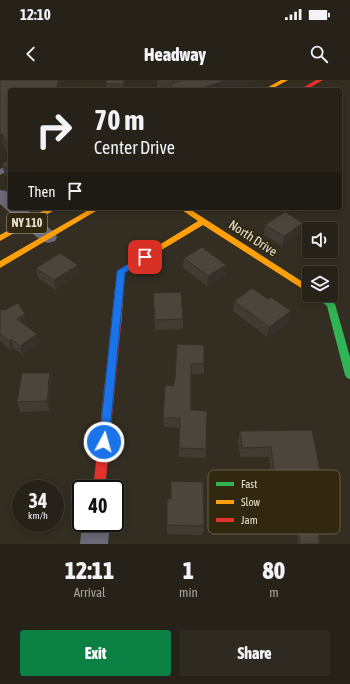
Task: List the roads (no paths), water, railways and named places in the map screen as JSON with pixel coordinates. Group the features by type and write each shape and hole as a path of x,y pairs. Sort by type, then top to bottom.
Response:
{"street":[{"path":"270,88 285,80"},
{"path":"306,88 320,80"},
{"path":"0,195 8,202"},
{"path":"16,210 48,237"},
{"name":"NY 110","path":"0,238 50,210"},
{"name":"NY 110","path":"0,265 94,210"},
{"name":"North Drive","path":"186,210 302,285"},
{"path":"100,480 121,271 204,221"},
{"path":"328,302 331,304 350,375"},
{"path":"94,544 95,532"}]}
